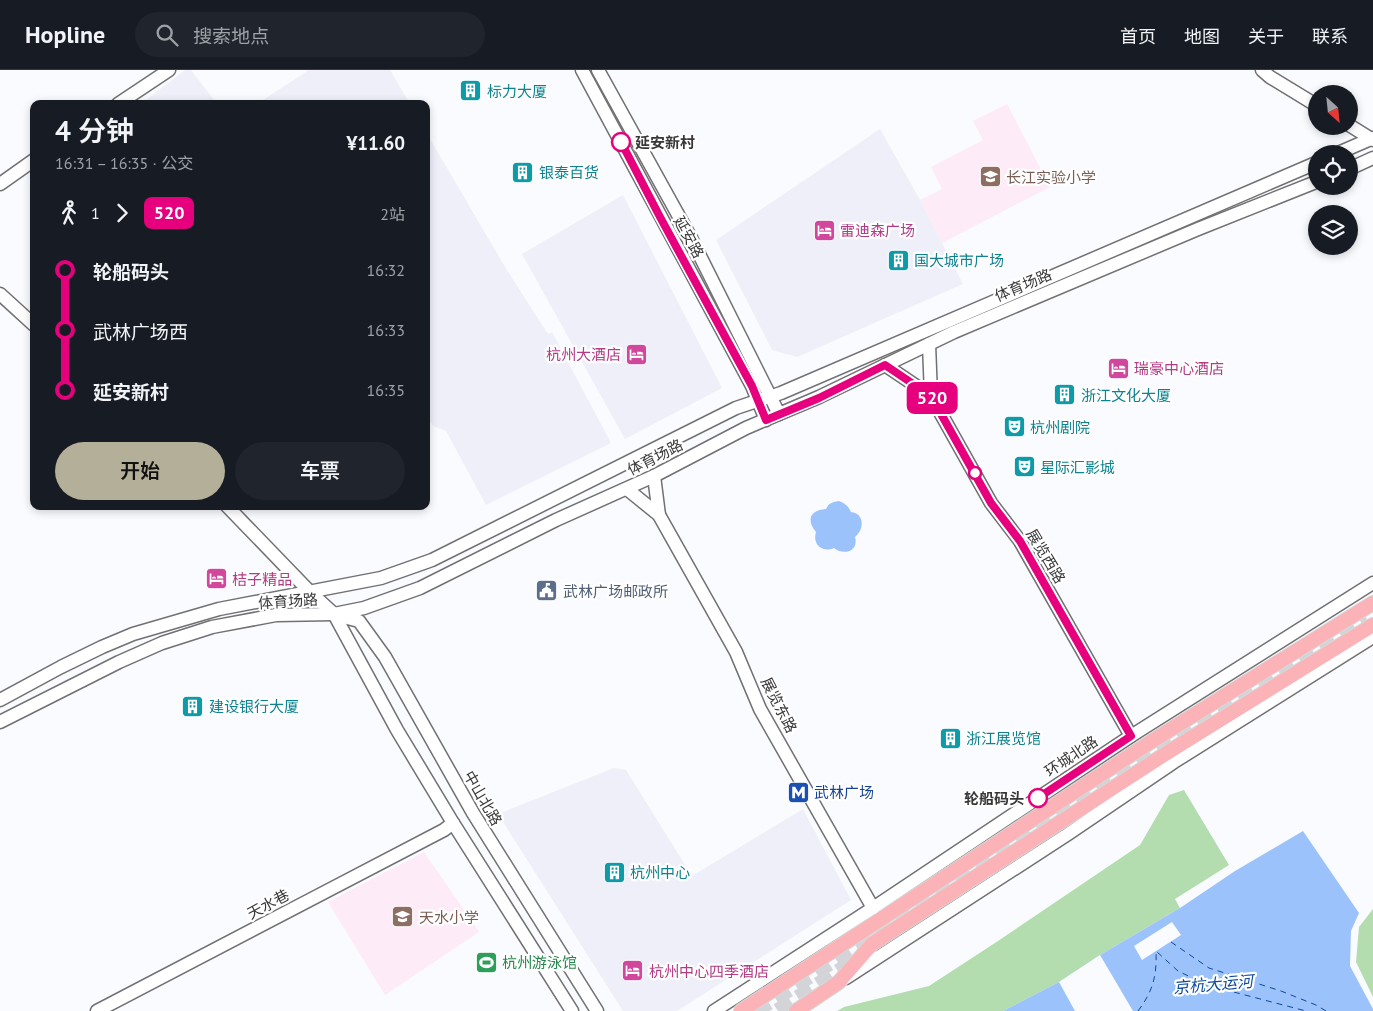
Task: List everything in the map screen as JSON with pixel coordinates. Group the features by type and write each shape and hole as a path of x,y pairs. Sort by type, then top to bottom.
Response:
{"main road":[{"path":"124,100 169,70"},
{"name":"延安路","path":"582,70 752,386 766,420"},
{"name":"延安路","path":"598,70 692,240 779,414"},
{"path":"1262,70 1308,100"},
{"path":"1358,130 1372,139"},
{"path":"1358,145 1372,139"},
{"path":"1358,165 1373,158"},
{"path":"0,184 30,163"},
{"name":"体育场路","path":"0,700 61,667 133,634 219,609 381,578 432,560 736,408 781,393 1308,166"},
{"name":"体育场路","path":"0,722 119,662 162,643 212,627 276,615 334,614 364,608 420,588 556,520 654,476 746,428 819,398 929,344 1112,264 1308,185"},
{"path":"677,261 744,389 758,401"},
{"path":"0,294 30,321"},
{"name":"展览西路","path":"929,344 931,396"},
{"name":"展览西路","path":"885,365 931,396 991,503 1020,541 1131,736"},
{"name":"展览东路","path":"654,476 659,515"},
{"name":"展览东路","path":"627,489 659,515 736,652 760,709 873,908"},
{"name":"中山北路","path":"231,510 310,592 334,614 397,730 453,823 572,1011"},
{"name":"环城北路","path":"714,1011 873,908 1131,736 1373,583"},
{"path":"741,1011 1149,743 1373,603"},
{"name":"中山北路","path":"334,614 358,621 385,656 473,813 597,1011"},
{"path":"839,982 872,944 1170,751 1373,625"},
{"path":"796,1011 1068,834 1174,762 1373,638"},
{"name":"天水巷","path":"97,1011 444,830 453,823"}],"shaded area":[{"path":"185,70 191,70 214,100 146,100"},
{"path":"309,70 390,70 408,100 263,100"},
{"name":"长江实验小学","path":"1007,104 1050,187 942,243 920,200 942,189 931,167 983,140 973,121"},
{"path":"880,129 920,200 963,284 797,357 772,350 716,240"},
{"path":"430,139 505,267 548,334 552,332 611,443 486,505 446,431 433,426 430,422"},
{"path":"623,195 722,388 625,439 522,254"},
{"name":"杭州中心","path":"614,768 626,770 692,876 803,809 851,900 677,1011 623,1011 498,814"},
{"name":"天水小学","path":"424,852 479,932 385,995 328,902"}],"green space":[{"path":"1184,790 1229,865 1175,899 1180,908 1100,955 1059,982 1003,1011 837,1011 844,1007 929,986 1140,845 1169,795"},
{"path":"1373,909 1373,997 1356,962 1359,927"}],"water":[{"path":"839,501 846,505 851,512 859,515 862,522 862,526 855,537 855,546 846,552 834,548 822,549 819,547 815,537 816,532 811,523 811,516 816,511 826,509 831,503"},
{"name":"京杭大运河","path":"1303,831 1359,913 1351,931 1350,966 1373,1011 1003,1011 1059,982 1100,955 1180,908 1235,871"}],"pier":[{"path":"1172,922 1181,935 1142,960 1134,946"},
{"path":"1100,955 1133,1011 1075,1011 1059,982"}],"ferry route":[{"path":"1171,942 1209,968 1281,991 1326,1011"},
{"path":"1138,1011 1151,990 1156,968 1156,951 1178,971 1207,985 1306,1011"}],"tunnel":[{"path":"755,1011 1365,616"},
{"path":"778,1011 858,959"}],"bus line":[{"name":"520","path":"621,142 752,386 766,420 819,398 885,365 931,396 991,503 1020,541 1131,736 1038,798"}],"place":[{"name":"标力大厦","path":"471,91"},
{"name":"延安新村","path":"621,142"},
{"name":"银泰百货","path":"523,172"},
{"name":"长江实验小学","path":"990,177"},
{"name":"雷迪森广场","path":"824,230"},
{"name":"国大城市广场","path":"898,260"},
{"name":"杭州大酒店","path":"637,354"},
{"name":"瑞豪中心酒店","path":"1118,368"},
{"name":"浙江文化大厦","path":"1065,395"},
{"name":"杭州剧院","path":"1014,427"},
{"name":"星际汇影城","path":"1024,467"},
{"name":"桔子精品","path":"216,579"},
{"name":"武林广场邮政所","path":"547,591"},
{"name":"建设银行大厦","path":"193,706"},
{"name":"浙江展览馆","path":"950,738"},
{"name":"武林广场","path":"798,792"},
{"name":"轮船码头","path":"1038,798"},
{"name":"杭州中心","path":"614,872"},
{"name":"天水小学","path":"403,917"},
{"name":"杭州游泳馆","path":"486,962"},
{"name":"杭州中心四季酒店","path":"633,971"}]}
